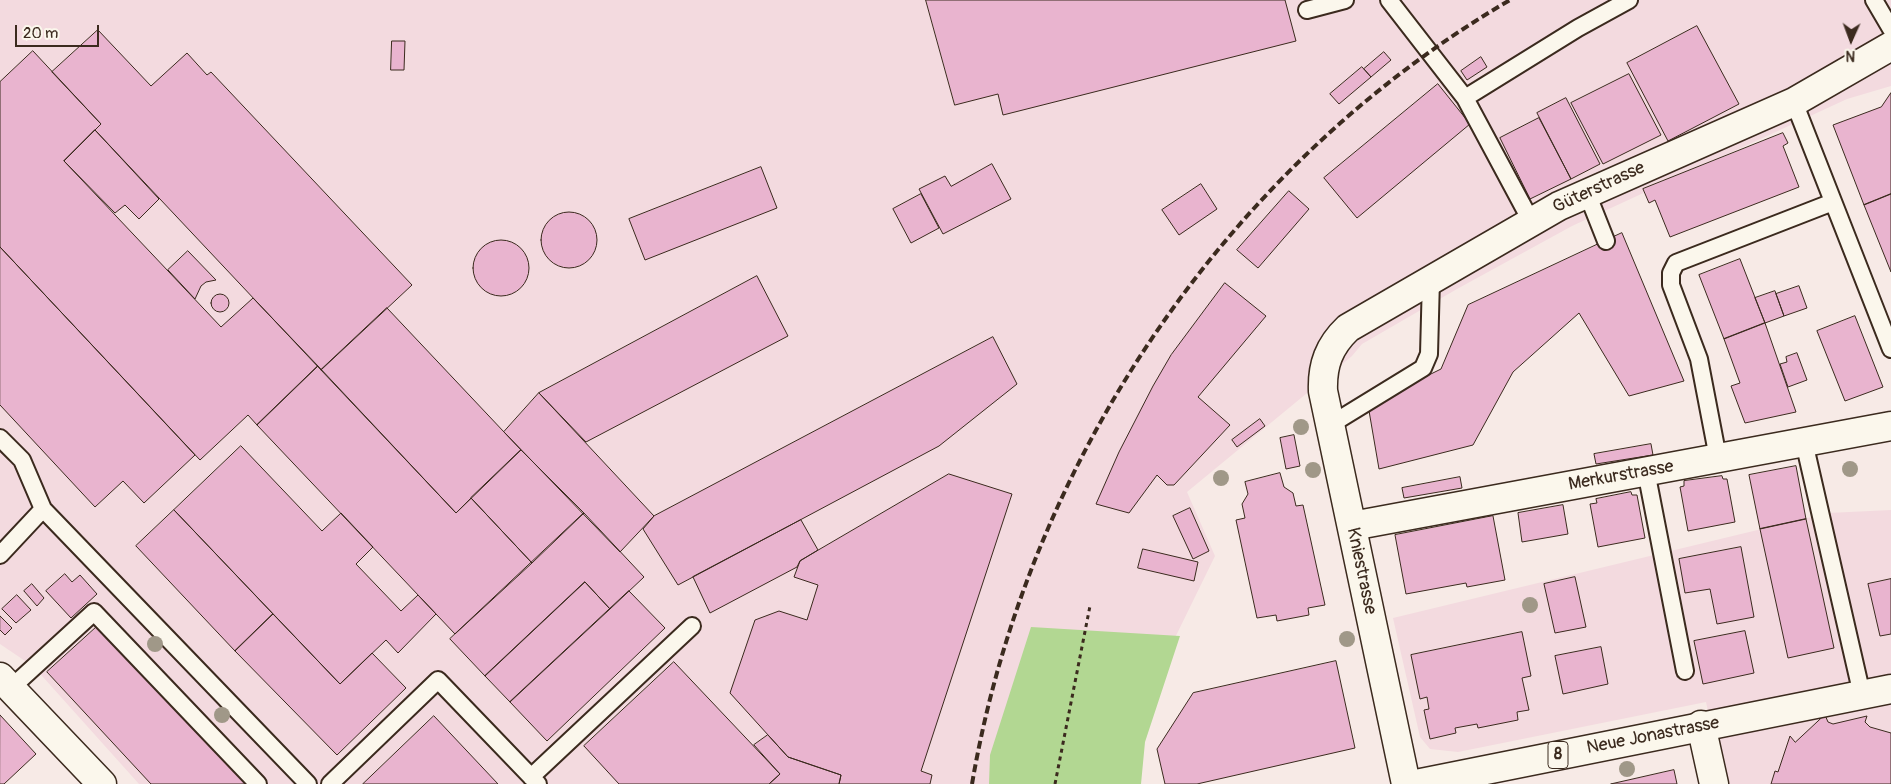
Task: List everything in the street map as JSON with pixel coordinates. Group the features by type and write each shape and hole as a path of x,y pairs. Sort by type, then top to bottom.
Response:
{"street":[{"name":"Güterstrasse","path":"1327,359 1332,346 1348,328 1531,221 1587,193 1794,102 1891,46"},
{"name":"Kniestrasse","path":"1327,359 1323,369 1323,391 1406,784"},
{"name":"Merkurstrasse","path":"1352,526 1891,426"},
{"path":"6,682 102,784"},
{"name":"Neue Jonastrasse","path":"1416,784 1891,689"},
{"path":"1701,726 1714,784"}],"lane":[{"path":"1307,10 1345,0"},
{"path":"1389,0 1465,98 1531,221"},
{"path":"1465,98 1578,28 1629,0"},
{"path":"1874,0 1891,29"},
{"path":"1794,102 1891,349"},
{"path":"1587,193 1606,241"},
{"path":"1718,458 1699,359 1671,285 1671,273 1676,263 1833,202"},
{"path":"1330,425 1423,368 1429,354 1431,279"},
{"path":"0,438 22,460 43,509 308,784"},
{"path":"1804,442 1862,695"},
{"path":"1646,471 1685,671"},
{"path":"0,555 43,509"},
{"path":"6,682 94,612 258,784"},
{"path":"330,784 438,680 535,780 692,626"}],"path":[{"path":"1056,784 1090,606"}],"shaded area":[{"path":"0,0 1891,0 1891,86 1847,99 1572,226 1457,289 1362,344 1352,356 1187,492 1215,556 1145,699 1121,784 139,784 34,667 0,644"},
{"path":"1891,510 1891,784 1724,784 1706,702 1458,752 1430,749 1420,737 1393,618 1828,513"}],"green space":[{"path":"1031,627 1180,636 1145,742 1141,784 989,784 990,755"}],"building":[{"path":"926,0 1285,0 1296,41 1003,115 998,94 955,105"},
{"path":"1697,26 1739,104 1668,141 1627,63"},
{"path":"98,30 151,86 187,53 207,75 211,72 412,285 321,370 95,130 101,124 52,72"},
{"path":"392,41 405,41 404,70 391,70"},
{"path":"33,51 101,124 64,161 221,327 253,298 318,366 257,425 248,415 200,460 0,247 0,82"},
{"path":"1384,52 1391,60 1371,77 1364,69"},
{"path":"1481,57 1487,67 1467,80 1461,71"},
{"path":"1362,67 1371,77 1339,104 1330,94"},
{"path":"1629,74 1661,135 1603,164 1571,103"},
{"path":"1438,84 1470,124 1357,218 1324,178"},
{"path":"1891,93 1891,194 1864,205 1833,125 1881,107"},
{"path":"1566,98 1600,164 1571,179 1537,113"},
{"path":"1539,118 1571,179 1530,199 1500,138"},
{"path":"95,130 159,199 139,219 125,205 115,213 64,161"},
{"path":"1783,133 1788,143 1783,146 1799,187 1670,237 1655,200 1649,203 1643,189"},
{"path":"992,164 1011,199 943,234 919,189 945,176 951,186"},
{"path":"761,167 777,208 645,260 629,219"},
{"path":"1201,184 1217,209 1179,235 1162,210"},
{"path":"1289,191 1309,209 1258,268 1237,250"},
{"path":"921,194 939,228 911,243 893,209"},
{"path":"1891,194 1891,272 1864,205"},
{"path":"569,212 580,214 589,220 595,229 597,240 595,251 589,260 580,266 569,268 558,266 549,260 543,251 541,240 543,229 549,220 558,214"},
{"path":"1622,233 1684,381 1629,396 1579,313 1513,372 1473,445 1379,469 1368,405 1441,369 1468,305"},
{"path":"501,240 512,242 521,248 527,257 529,268 527,279 521,288 512,294 501,296 490,294 481,288 475,279 473,268 475,257 481,248 490,242"},
{"path":"0,247 195,455 144,503 123,481 95,507 0,405"},
{"path":"188,251 216,280 206,282 201,286 195,299 168,270"},
{"path":"1740,259 1765,323 1724,339 1699,275"},
{"path":"757,276 788,336 586,442 539,393"},
{"path":"1225,283 1266,316 1198,397 1230,425 1174,485 1167,485 1157,475 1129,513 1096,504 1119,452 1171,355"},
{"path":"1799,286 1807,308 1784,316 1776,294"},
{"path":"1775,291 1784,316 1765,323 1755,298"},
{"path":"220,294 228,299 229,303 224,311 220,312 212,307 211,303 216,295"},
{"path":"387,308 521,450 456,513 321,370"},
{"path":"1855,316 1883,387 1845,401 1817,331"},
{"path":"1765,323 1796,412 1745,423 1731,386 1740,383 1724,339"},
{"path":"993,337 1017,384 939,446 678,585 643,529 654,516"},
{"path":"1797,353 1807,380 1788,387 1780,364 1787,362 1786,357"},
{"path":"318,366 456,513 471,498 532,563 455,634 257,425"},
{"path":"539,393 654,516 620,552 504,432"},
{"path":"1260,419 1265,426 1237,447 1232,440"},
{"path":"1294,435 1300,466 1286,469 1280,438"},
{"path":"1651,444 1653,455 1596,464 1594,454"},
{"path":"241,446 322,531 341,513 373,547 356,564 401,611 418,595 436,614 398,653 386,640 340,684 174,510"},
{"path":"521,450 584,513 532,563 471,498"},
{"path":"1796,466 1806,519 1760,529 1749,475"},
{"path":"1280,473 1284,487 1293,493 1296,506 1303,505 1325,605 1308,608 1309,615 1277,621 1276,615 1257,618 1236,520 1245,518 1242,504 1248,494 1245,482"},
{"path":"949,474 1012,494 921,771 932,775 930,784 839,784 841,775 788,757 730,693 755,620 779,611 807,620 818,585 794,577 800,561"},
{"path":"1722,476 1723,479 1727,479 1735,522 1688,531 1680,487 1684,486 1684,481"},
{"path":"1460,477 1462,488 1404,498 1402,488"},
{"path":"1631,492 1632,495 1637,495 1645,538 1598,547 1590,504 1597,503 1596,499"},
{"path":"1563,505 1568,534 1522,542 1518,513"},
{"path":"1190,508 1209,551 1193,559 1173,516"},
{"path":"174,510 273,614 235,651 136,546"},
{"path":"584,513 644,577 610,609 585,582 485,676 450,639"},
{"path":"1493,516 1505,580 1467,587 1466,583 1406,594 1395,535"},
{"path":"1806,519 1834,648 1788,658 1760,529"},
{"path":"801,520 818,550 800,561 797,567 710,613 693,577"},
{"path":"1741,547 1754,617 1717,624 1710,589 1685,593 1679,559"},
{"path":"1143,549 1198,562 1194,581 1138,568"},
{"path":"65,574 72,582 80,575 97,594 71,618 46,591"},
{"path":"1575,577 1586,627 1555,633 1544,584"},
{"path":"1891,579 1891,634 1880,636 1868,584"},
{"path":"585,582 610,609 510,702 485,676"},
{"path":"32,584 44,598 37,606 24,591"},
{"path":"629,591 665,628 547,741 510,702"},
{"path":"17,595 31,610 16,623 2,609"},
{"path":"273,614 340,684 372,653 406,688 337,755 235,651"},
{"path":"0,616 12,628 5,635 0,630"},
{"path":"101,623 249,784 151,784 47,672"},
{"path":"1745,631 1754,673 1703,684 1694,641"},
{"path":"1522,632 1531,676 1522,678 1529,710 1517,712 1518,720 1478,728 1477,724 1455,728 1456,733 1430,739 1424,710 1429,709 1427,697 1420,699 1411,655"},
{"path":"1601,647 1608,684 1563,694 1555,656"},
{"path":"1336,661 1355,748 1197,784 1165,784 1157,749 1193,693"},
{"path":"674,662 780,774 769,784 619,784 584,746"},
{"path":"0,715 36,754 4,784 0,784"},
{"path":"1825,715 1828,722 1833,724 1867,716 1865,722 1870,727 1891,733 1891,784 1771,784 1775,771 1778,772 1790,736 1795,742"},
{"path":"434,716 498,784 363,784"},
{"path":"768,735 788,757 841,775 839,784 769,784 780,774 754,745"},
{"path":"1674,770 1677,784 1611,784"}],"railway":[{"path":"972,784 999,665 1039,549 1092,438 1156,333 1230,236 1314,147 1408,68 1510,0"}]}
